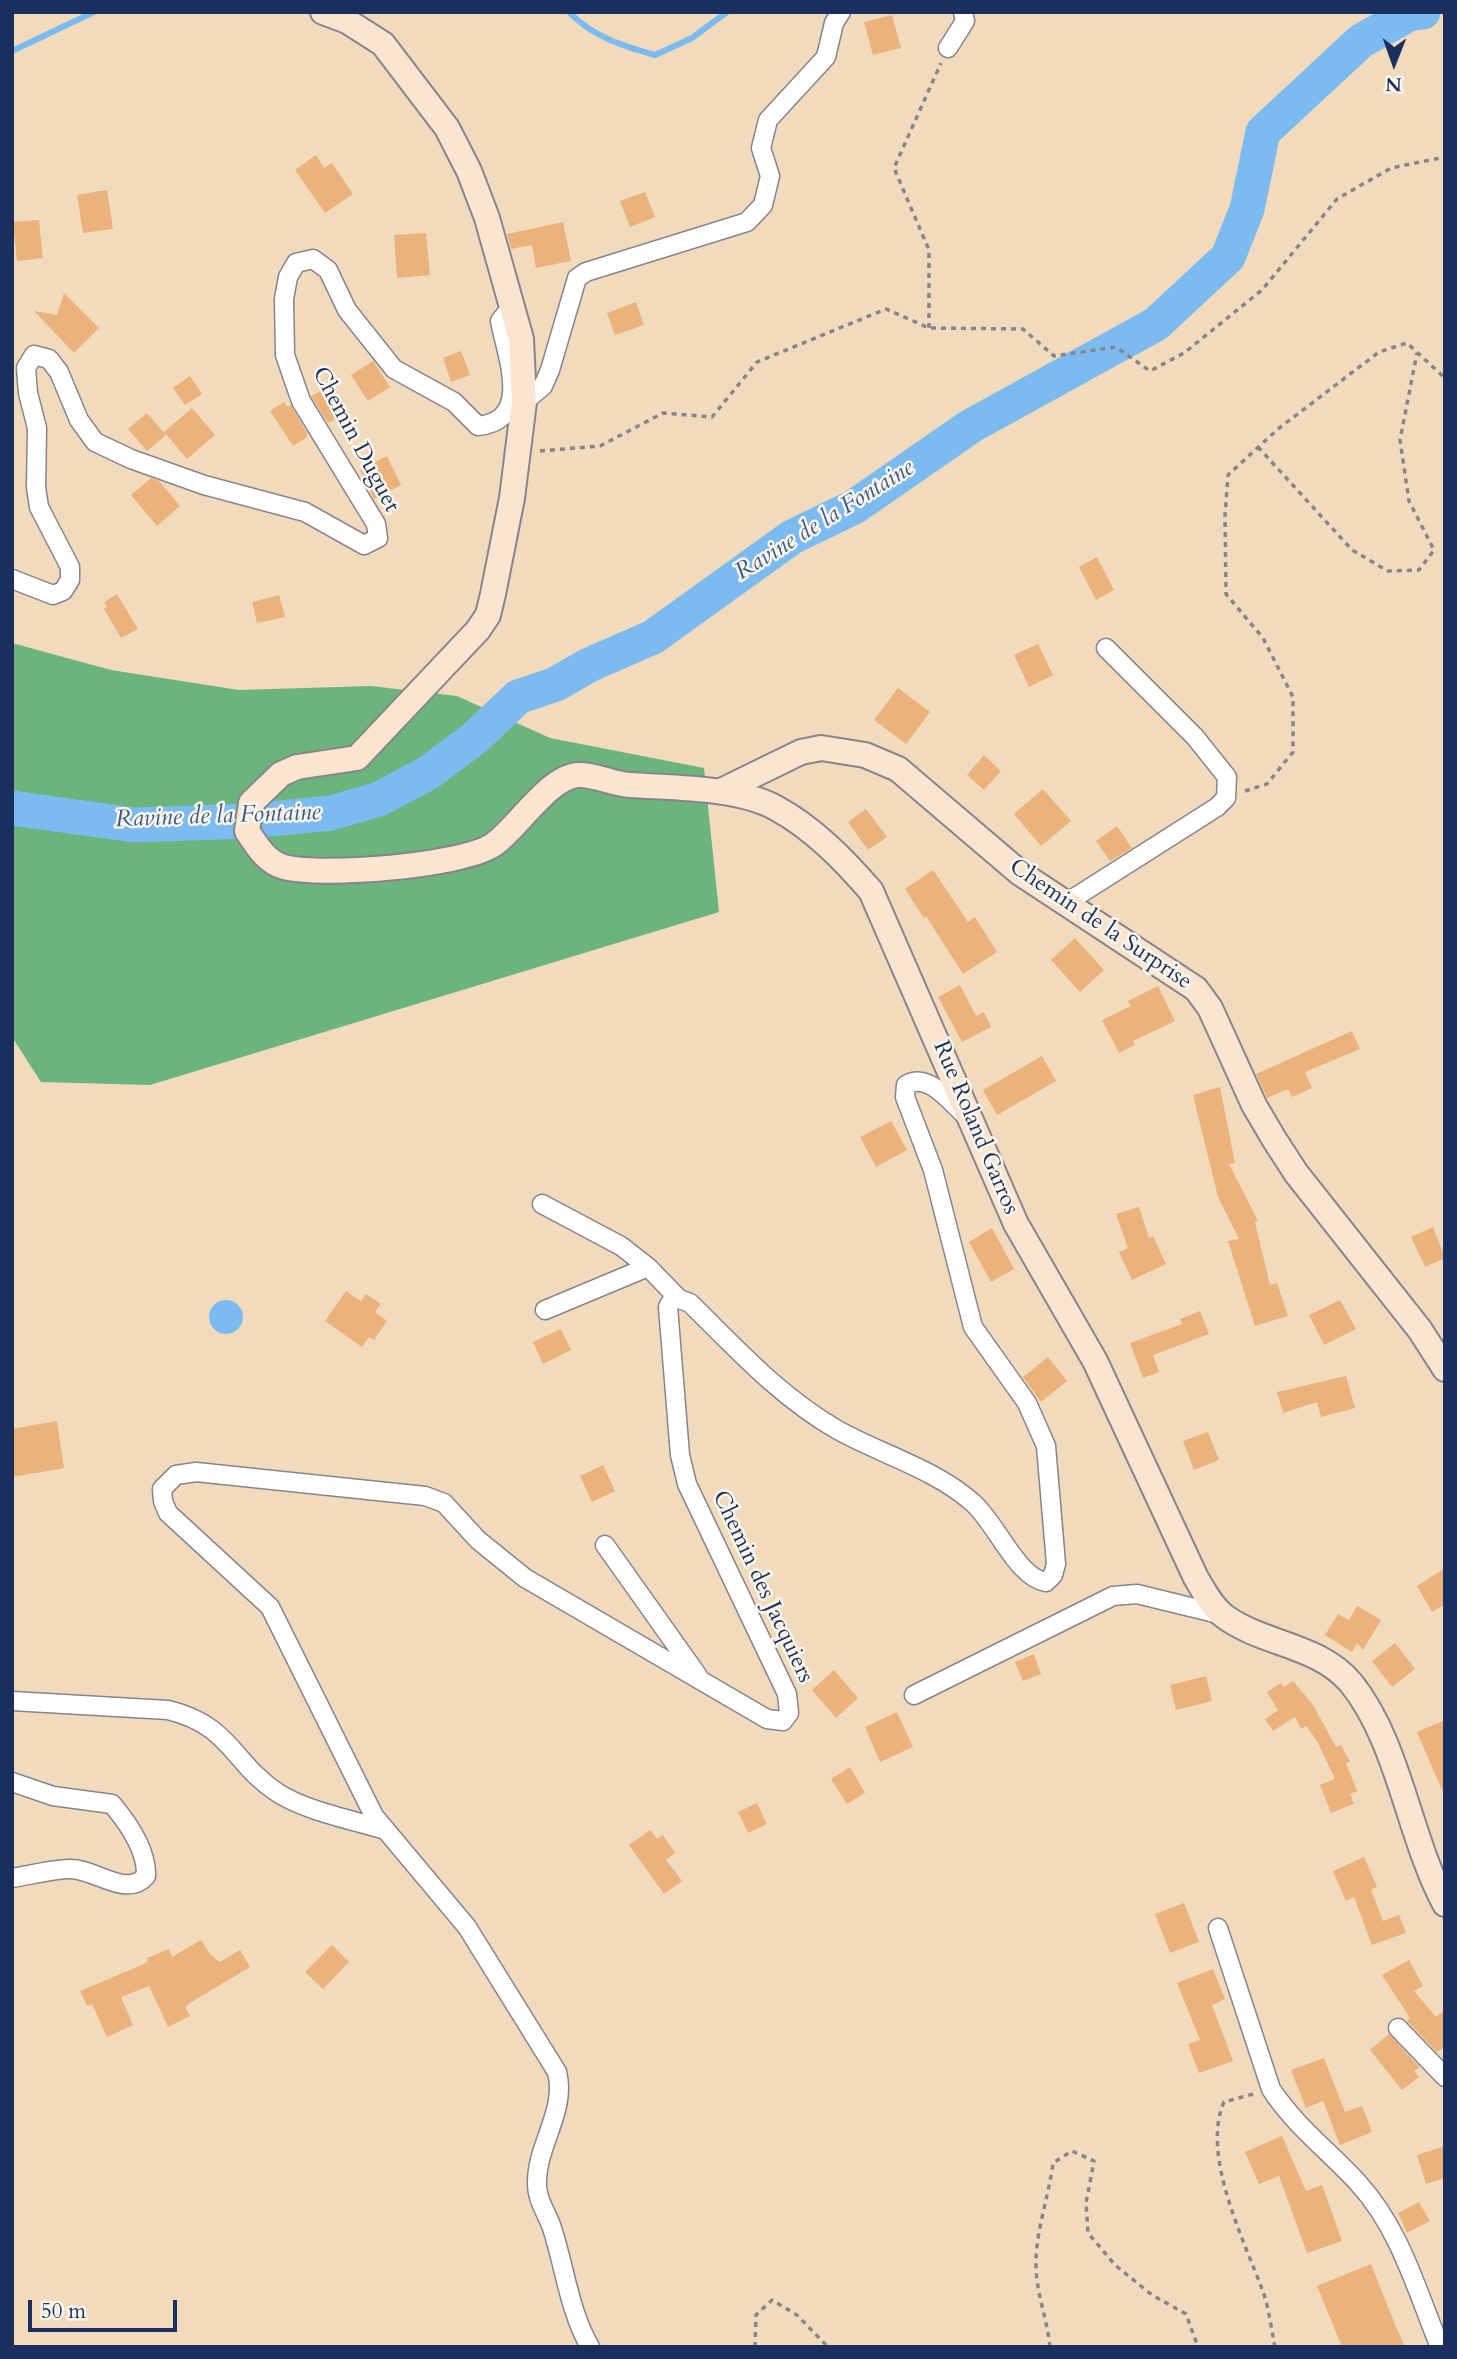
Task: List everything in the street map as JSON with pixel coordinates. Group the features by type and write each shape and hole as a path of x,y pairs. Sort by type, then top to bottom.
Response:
{"main road":[{"path":"323,12 347,21 383,44 447,128 469,171 487,218 521,339 524,402 519,453"},
{"name":"Rue Roland Garros","path":"519,453 488,615 478,630 358,758 297,767 281,774 251,803 247,831 263,855 282,866 315,871 445,861 492,845 561,781 578,775 615,784 720,791 775,807 838,852 871,891 1017,1224 1095,1361 1196,1578 1223,1615 1244,1627 1312,1653 1350,1682 1394,1767 1445,1904"},
{"name":"Chemin de la Surprise","path":"720,791 801,752 821,748 866,755 898,769 1020,873 1196,989 1210,1008 1254,1105 1281,1150 1420,1330 1445,1369"}],"street":[{"path":"524,402 543,386 550,370 577,278 586,272 747,222 763,205 770,176 761,148 768,120 826,57 834,23 841,12"},
{"path":"947,48 965,22 963,12"},
{"name":"Chemin Duguet","path":"12,579 53,595 63,592 70,580 70,567 39,506 37,428 28,393 26,368 34,355 49,359 59,372 79,420 95,442 131,459 204,485 305,512 364,545 378,538 376,524 301,401 285,355 284,299 288,277 296,263 313,259 328,270 347,310 394,369 453,402 478,426 493,425 506,416 513,398 500,321 512,306"},
{"path":"1066,904 1217,807 1226,798 1227,777 1195,737 1106,648"},
{"path":"542,1204 621,1246 648,1267 800,1407 836,1429 947,1484 972,1502 988,1518 1028,1575 1046,1582 1054,1574 1056,1564 1046,1446 1027,1403 973,1327 933,1170 905,1097 906,1085 914,1080 926,1081 974,1123"},
{"path":"545,1310 648,1267"},
{"name":"Chemin des Jacquiers","path":"385,1830 364,1800 270,1607 168,1513 162,1489 176,1475 196,1472 425,1496 444,1503 478,1540 525,1578 772,1721 783,1721 789,1713 787,1694 696,1505 680,1455 666,1320 667,1307 672,1300 679,1298"},
{"path":"605,1545 702,1681"},
{"path":"914,1695 1112,1596 1137,1594 1223,1615"},
{"path":"12,1700 168,1710 189,1715 228,1741 262,1781 287,1798 385,1830 467,1927 557,2072 561,2086 559,2103 536,2183 555,2238 576,2322 590,2347"},
{"path":"12,1782 52,1796 112,1804 129,1824 146,1866 146,1876 142,1881 126,1885 86,1870 69,1869 12,1878"},
{"path":"1218,1928 1272,2089 1282,2106 1360,2185 1393,2231 1440,2347"},
{"path":"1398,2028 1445,2077"}],"path":[{"path":"929,328 929,250 894,168 947,48"},
{"path":"519,453 600,446 663,413 712,417 757,362 886,309 929,328 1023,329 1054,355 1116,347 1150,371 1184,354 1262,290 1337,199 1391,168 1445,157"},
{"path":"1226,798 1267,784 1293,752 1293,697 1263,638 1226,594 1225,516 1228,475 1258,447 1379,352 1407,344 1445,378"},
{"path":"1258,447 1352,550 1388,571 1419,570 1434,550 1409,501 1400,440 1417,353"},
{"path":"1272,2089 1224,2102 1217,2119 1217,2148 1251,2268 1262,2288 1275,2347"},
{"path":"1050,2347 1037,2293 1038,2234 1049,2194 1053,2162 1072,2151 1094,2161 1086,2203 1088,2234 1115,2265 1133,2280 1152,2295 1186,2314 1198,2347"},
{"path":"755,2347 756,2315 772,2300 797,2315 828,2347"}],"green space":[{"path":"12,643 111,670 239,690 371,686 457,696 550,738 704,768 719,912 150,1085 41,1082 12,1037"}],"water":[{"path":"226,1300 238,1305 243,1317 238,1329 226,1334 214,1329 209,1317 214,1305"}],"building":[{"path":"892,15 901,48 873,55 864,22"},
{"path":"316,155 324,168 332,163 353,194 325,213 295,170"},
{"path":"107,190 113,229 83,233 77,195"},
{"path":"645,192 655,217 630,227 620,201"},
{"path":"39,220 43,258 17,261 13,222"},
{"path":"563,222 571,261 536,268 532,245 511,249 507,234"},
{"path":"426,233 430,275 397,278 394,235"},
{"path":"64,293 99,328 74,353 34,311 57,315"},
{"path":"636,302 644,325 615,335 607,313"},
{"path":"461,351 470,375 451,382 443,358"},
{"path":"373,361 390,387 368,401 351,375"},
{"path":"190,376 202,394 185,405 173,388"},
{"path":"327,388 339,418 328,423 311,396"},
{"path":"284,402 287,407 291,405 307,433 307,437 293,446 270,411"},
{"path":"192,408 215,435 187,459 164,432"},
{"path":"147,413 166,435 147,451 128,429"},
{"path":"387,456 401,485 374,499 360,470"},
{"path":"151,478 159,481 180,506 157,526 131,495"},
{"path":"1097,557 1114,590 1096,600 1079,567"},
{"path":"117,594 138,629 121,638 104,609 107,607 104,602"},
{"path":"279,595 285,617 257,623 252,602"},
{"path":"1038,644 1053,675 1029,687 1014,655"},
{"path":"898,688 930,712 906,744 874,720"},
{"path":"984,755 1001,771 984,790 967,775"},
{"path":"1043,789 1071,821 1041,846 1014,814"},
{"path":"866,809 887,837 868,850 848,822"},
{"path":"1117,826 1132,848 1110,861 1096,841"},
{"path":"933,870 968,922 975,917 997,952 963,974 926,916 924,918 905,889"},
{"path":"1075,938 1104,970 1080,992 1051,960"},
{"path":"960,985 976,1016 984,1012 991,1027 962,1042 938,997"},
{"path":"1158,986 1175,1021 1133,1041 1135,1045 1119,1053 1102,1020 1131,1006 1128,1001"},
{"path":"1352,1031 1360,1049 1305,1072 1312,1088 1292,1097 1288,1089 1267,1098 1256,1074"},
{"path":"1042,1056 1056,1081 997,1115 983,1090"},
{"path":"1220,1087 1235,1163 1229,1164 1258,1221 1255,1222 1270,1285 1277,1283 1288,1316 1255,1326 1228,1241 1239,1239 1218,1197 1193,1095"},
{"path":"891,1121 907,1150 876,1167 860,1137"},
{"path":"1139,1207 1149,1238 1153,1236 1166,1264 1132,1280 1119,1252 1128,1248 1116,1214"},
{"path":"1433,1227 1445,1258 1425,1267 1411,1237"},
{"path":"992,1228 1014,1269 991,1282 969,1242"},
{"path":"346,1291 361,1301 366,1294 381,1304 375,1312 387,1321 374,1340 369,1337 362,1347 325,1321"},
{"path":"1340,1300 1356,1329 1324,1345 1309,1315"},
{"path":"1200,1311 1209,1334 1153,1355 1159,1372 1143,1378 1130,1343 1182,1324 1180,1319"},
{"path":"561,1329 571,1350 543,1364 533,1342"},
{"path":"1048,1357 1067,1381 1041,1402 1023,1377"},
{"path":"1346,1376 1355,1408 1321,1417 1317,1402 1283,1413 1277,1392"},
{"path":"57,1421 64,1468 12,1477 12,1429"},
{"path":"1208,1432 1219,1460 1194,1470 1183,1441"},
{"path":"603,1465 615,1491 592,1502 580,1476"},
{"path":"1445,1568 1445,1604 1432,1612 1417,1586"},
{"path":"1357,1606 1381,1620 1363,1650 1357,1643 1352,1652 1325,1635 1338,1614 1349,1620"},
{"path":"1395,1643 1415,1669 1392,1687 1372,1661"},
{"path":"1034,1654 1041,1674 1023,1681 1015,1662"},
{"path":"834,1670 858,1698 836,1718 812,1690"},
{"path":"1206,1676 1212,1701 1176,1710 1170,1685"},
{"path":"1293,1681 1313,1705 1336,1747 1341,1745 1350,1762 1346,1763 1357,1791 1350,1794 1354,1804 1331,1813 1320,1785 1335,1779 1317,1741 1306,1726 1301,1729 1295,1717 1273,1731 1265,1719 1278,1710 1267,1692 1281,1683 1284,1687"},
{"path":"897,1712 913,1747 880,1762 865,1727"},
{"path":"1445,1720 1445,1797 1417,1732"},
{"path":"850,1767 865,1793 847,1804 831,1779"},
{"path":"757,1803 767,1824 748,1833 738,1812"},
{"path":"650,1830 657,1839 663,1835 675,1853 666,1860 682,1881 664,1894 629,1845"},
{"path":"1364,1857 1377,1887 1371,1889 1383,1921 1399,1915 1406,1933 1372,1945 1354,1897 1346,1901 1333,1871"},
{"path":"1184,1903 1199,1942 1170,1953 1155,1914"},
{"path":"201,1940 210,1954 220,1962 240,1950 250,1967 193,2001 185,2007 190,2016 168,2027 149,1986 121,1997 133,2025 107,2037 92,2004 87,2006 80,1991 144,1964 148,1961 147,1958 169,1949 172,1957"},
{"path":"332,1945 349,1962 323,1989 305,1972"},
{"path":"1409,1960 1423,1986 1414,1991 1436,2017 1445,2010 1445,2046 1437,2052 1407,2021 1410,2018 1382,1975"},
{"path":"1213,1969 1225,1999 1212,2005 1233,2061 1199,2073 1188,2044 1200,2040 1177,1983"},
{"path":"1389,2034 1419,2067 1414,2071 1419,2077 1402,2090 1370,2050"},
{"path":"1324,2058 1345,2112 1362,2106 1372,2132 1340,2145 1323,2101 1306,2108 1291,2070"},
{"path":"1282,2136 1306,2191 1322,2185 1342,2241 1307,2253 1279,2176 1259,2184 1245,2152"},
{"path":"1445,2146 1445,2178 1426,2184 1417,2155"},
{"path":"1419,2202 1430,2221 1407,2233 1398,2213"},
{"path":"1371,2264 1405,2347 1342,2347 1317,2286"}],"waterway":[{"path":"12,51 94,12"},
{"path":"569,12 598,34 655,55 692,38 727,12"},
{"name":"Ravine de la Fontaine","path":"12,808 134,825 250,821 331,813 379,799 428,773 476,737 518,697 556,684 589,665 653,637 792,537 854,507 971,426 1156,324 1228,257 1247,209 1263,132 1361,41 1411,13 1423,12"}]}
